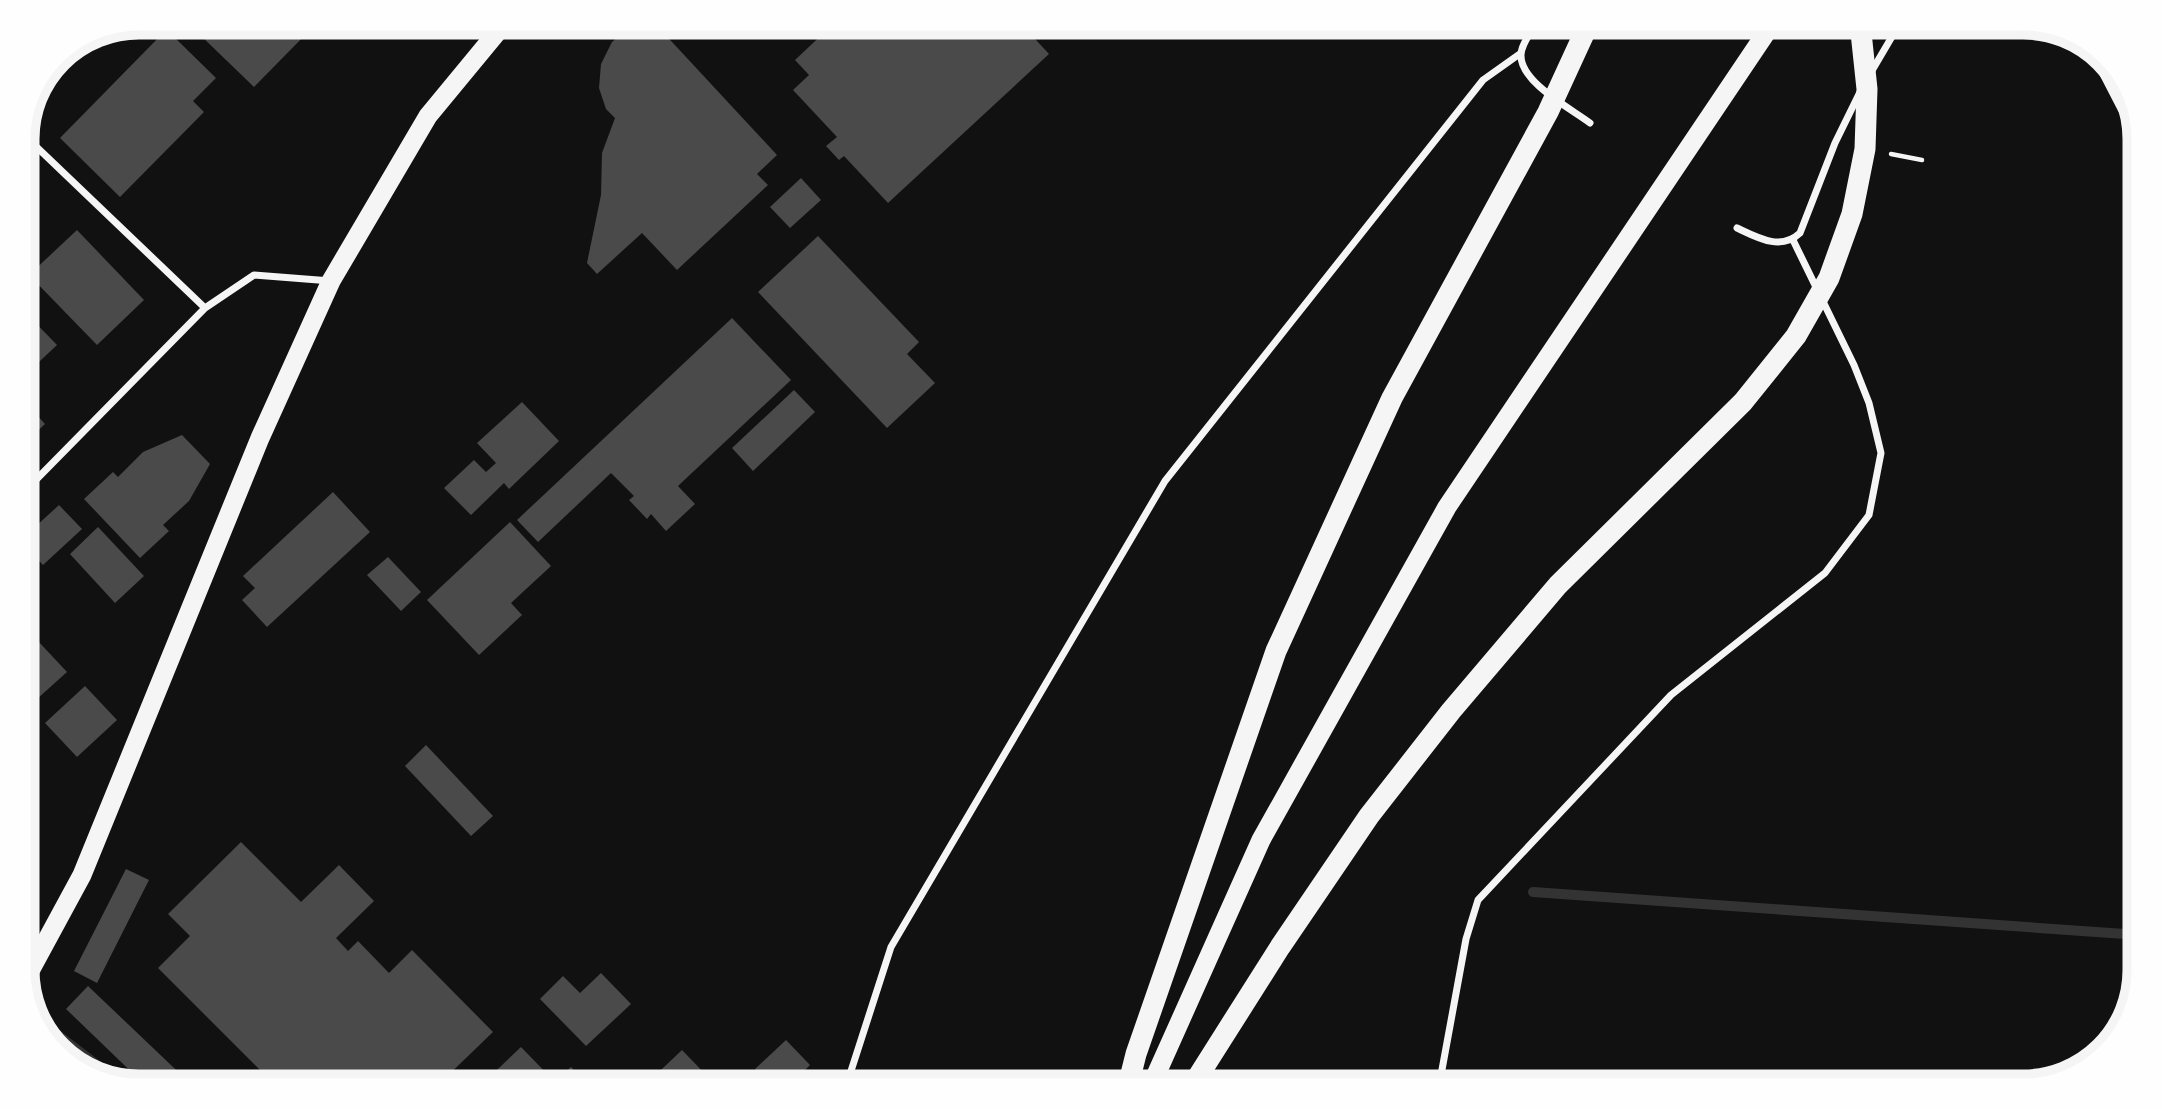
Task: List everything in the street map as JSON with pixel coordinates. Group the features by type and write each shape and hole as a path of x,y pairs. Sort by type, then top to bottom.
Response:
{"highway":[{"path":"35,962 82,875 260,438 331,281 428,116 495,35"},
{"path":"1131,1074 1276,651 1392,398 1548,112 1583,35"},
{"path":"1156,1074 1261,840 1447,508 1765,35"},
{"path":"1200,1074 1280,947 1362,827 1451,711 1558,585 1743,402 1796,336 1829,278 1852,214 1866,137 1867,89 1861,35"}],"street":[{"path":"851,1074 891,947 1165,481 1483,80 1521,53 1530,35"},
{"path":"1737,228 1764,241 1793,240 1800,233 1854,102 1893,35"},
{"path":"1521,53 1523,69 1532,81 1590,123"},
{"path":"35,145 205,308"},
{"path":"1441,1074 1466,939 1478,900 1671,695 1825,573 1869,515 1881,453 1869,403 1854,365 1793,240"},
{"path":"35,482 205,308 254,275 331,281"}],"building":[{"path":"161,35 172,35 216,78 193,101 204,112 120,197 60,138"},
{"path":"200,35 305,35 254,87"},
{"path":"620,35 666,35 777,155 757,174 768,185 677,270 642,233 597,274 587,263 601,195 602,153 615,118 606,109 599,88 601,64 612,42"},
{"path":"822,35 865,35 869,39 873,35 1031,35 1049,54 888,203 844,156 839,160 826,146 837,137 793,90 809,75 795,60"},
{"path":"801,178 821,200 790,228 770,207"},
{"path":"77,230 144,300 97,345 35,281 35,269"},
{"path":"818,236 919,342 907,354 935,383 887,428 758,292"},
{"path":"732,318 791,380 678,486 695,504 666,531 651,514 647,519 629,500 634,496 611,473 538,542 517,520"},
{"path":"35,322 57,345 35,366"},
{"path":"794,390 815,412 753,471 732,448"},
{"path":"522,402 559,441 509,489 504,483 471,515 444,488 474,460 486,472 496,463 477,443"},
{"path":"35,413 45,424 35,434"},
{"path":"182,435 210,464 189,501 163,525 169,531 140,558 84,499 113,472 118,477 143,452"},
{"path":"333,492 370,532 267,627 242,600 255,588 243,576"},
{"path":"59,505 82,529 43,565 35,557 35,527"},
{"path":"510,522 551,566 511,603 522,615 479,655 427,600"},
{"path":"98,527 144,576 115,603 70,554"},
{"path":"388,557 421,592 401,611 367,575"},
{"path":"35,638 67,672 35,701"},
{"path":"85,686 117,720 77,757 45,723"},
{"path":"426,745 493,816 471,836 405,766"},
{"path":"241,842 301,902 339,865 374,901 336,938 348,951 358,941 389,973 412,950 493,1032 449,1074 264,1074 158,968 190,936 168,914"},
{"path":"126,869 149,880 97,983 74,971"},
{"path":"601,973 631,1004 586,1046 540,999 563,976 580,993"},
{"path":"88,986 180,1074 133,1073 66,1009"},
{"path":"786,1040 810,1065 801,1074 760,1074 755,1069"},
{"path":"521,1047 547,1074 493,1074"},
{"path":"682,1050 705,1074 657,1074"},
{"path":"571,1067 578,1074 564,1074"}],"waterway":[{"path":"1533,892 2127,934"},
{"path":"59,1036 95,1064"}]}
